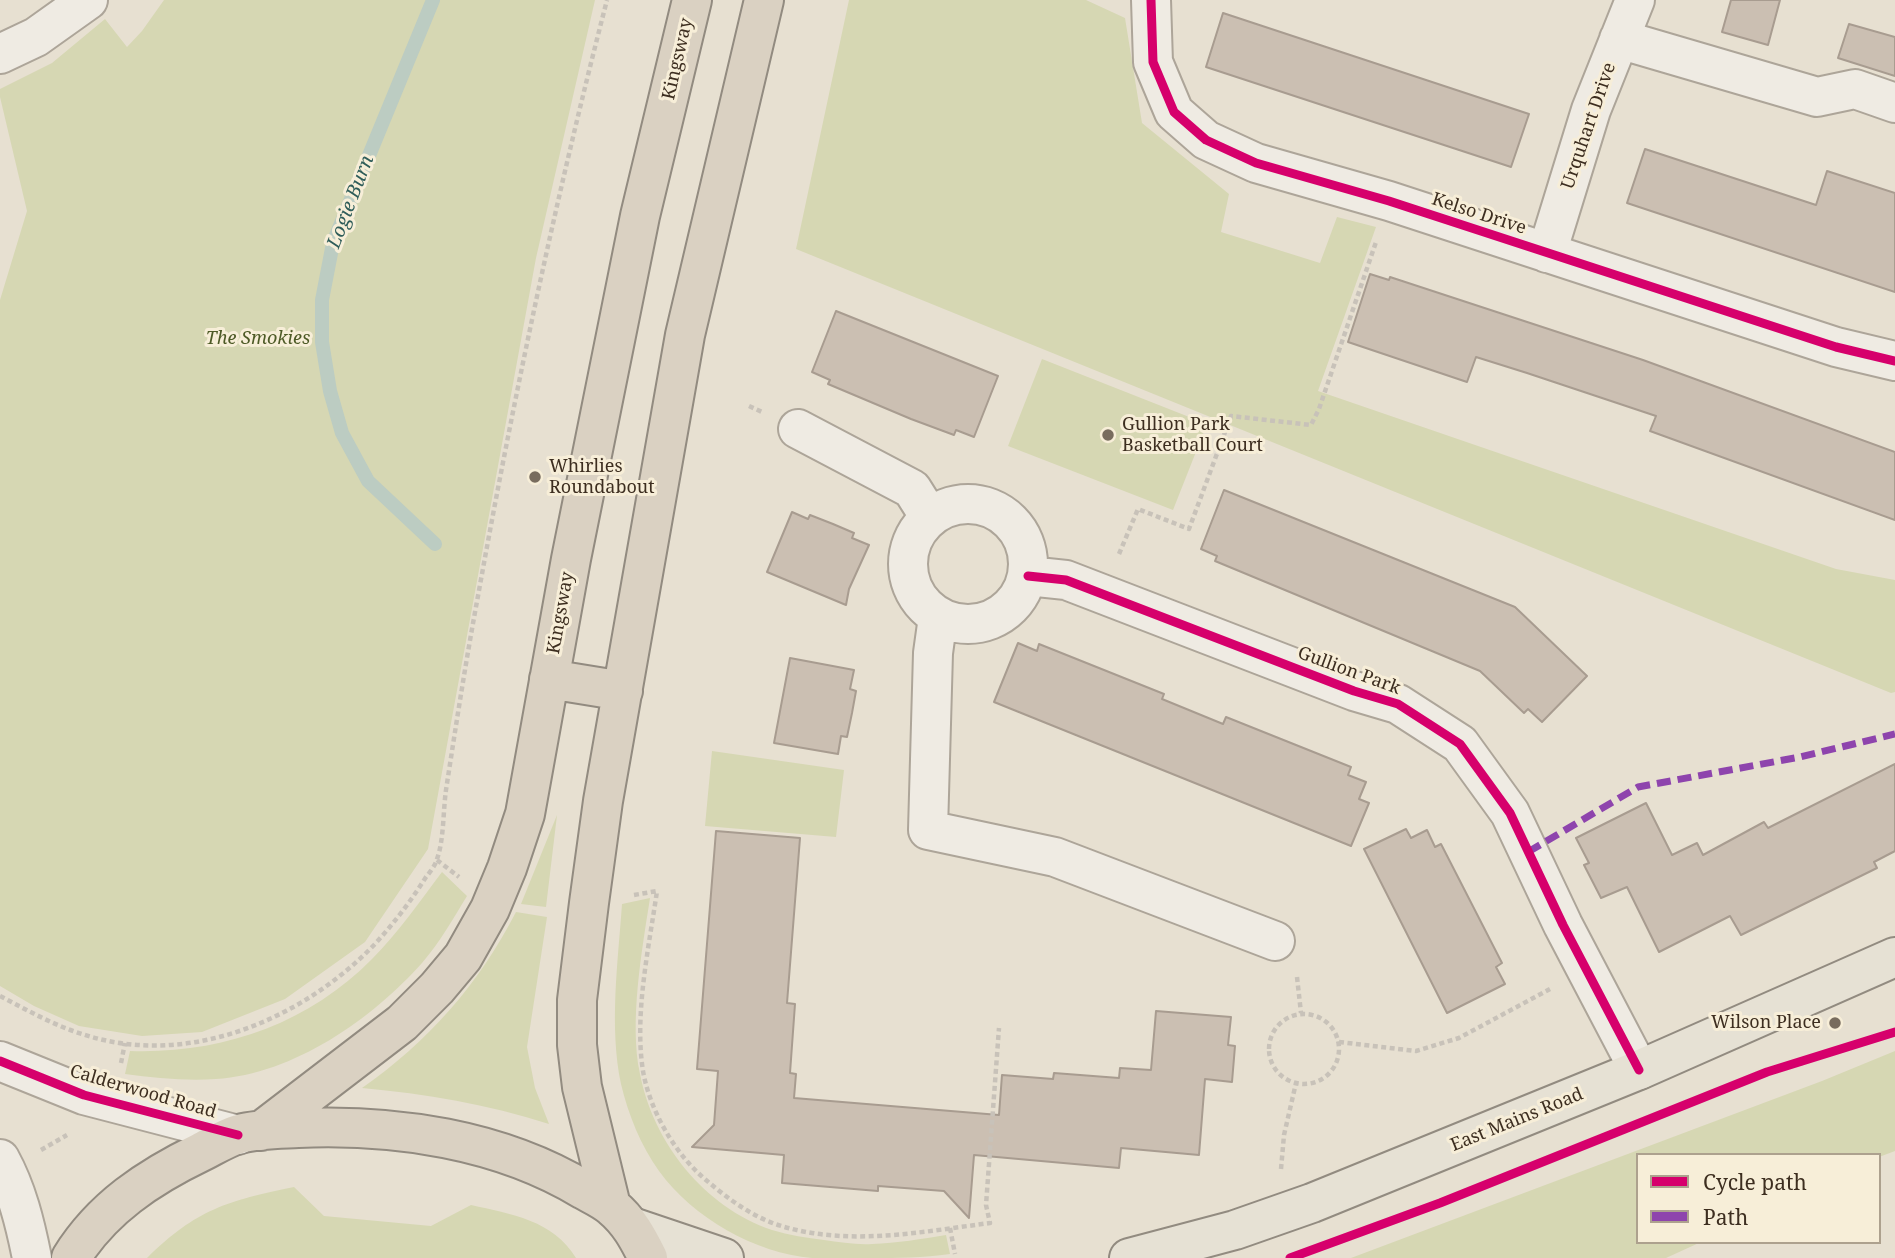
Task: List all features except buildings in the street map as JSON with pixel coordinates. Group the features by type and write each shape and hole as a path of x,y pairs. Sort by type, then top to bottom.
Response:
{"highway":[{"name":"Kingsway","path":"250,1133 402,1023 437,989 463,957 489,909 525,814 571,559 640,216 692,0"},
{"path":"630,1230 582,1087 577,1045 577,1000 603,801 685,335 764,0"},
{"path":"549,679 623,691"},
{"path":"72,1258 85,1236 107,1213 136,1189 171,1166 250,1133 325,1127 392,1131 463,1142 511,1154 566,1178 630,1230"}],"main road":[{"name":"East Mains Road","path":"1129,1258 1235,1230 1414,1162 1639,1070 1895,957"},
{"path":"630,1230 724,1258"}],"street":[{"path":"0,54 36,37 88,0"},
{"name":"Kelso Drive","path":"1151,0 1153,62 1174,112 1206,140 1256,163 1389,201 1836,347 1895,360"},
{"name":"Urquhart Drive","path":"1547,253 1591,110 1635,0"},
{"path":"1619,39 1817,97 1855,89 1895,103"},
{"path":"798,429 912,489 929,516"},
{"path":"963,503 982,505 999,511 1014,523 1024,539 1028,576 1021,594 1009,609 993,619 974,624 956,624 938,617 923,604 912,588 907,569 908,550 916,531 929,516 945,507 963,503"},
{"name":"Gullion Park","path":"1028,576 1066,580 1354,691 1398,704 1460,744 1510,813 1639,1070"},
{"path":"938,617 933,653 928,830 1055,857 1275,941"},
{"name":"Calderwood Road","path":"0,1061 84,1095 250,1133"},
{"path":"0,1159 12,1181 32,1258"}],"path":[{"path":"0,996 40,1018 85,1035 125,1043 163,1046 200,1042 239,1032 306,1000 365,954 392,926 437,860 478,597 544,259 607,0"},
{"path":"1103,595 1138,509 1189,528 1231,416 1311,425 1319,409 1389,201"},
{"path":"437,860 463,880"},
{"path":"622,897 657,891 642,1006 641,1046 643,1073 663,1125 676,1149 696,1172 748,1211 776,1224 812,1233 852,1236 902,1234 990,1223 986,1205 999,1028"},
{"path":"1339,1042 1416,1051 1459,1038 1586,969"},
{"path":"1301,1013 1325,1020 1334,1030 1339,1042 1339,1056 1333,1069 1310,1084 1296,1083 1283,1077 1274,1067 1269,1054 1270,1039 1276,1027 1287,1018 1301,1013"},
{"path":"1365,1231 1767,1072 1895,1032"},
{"path":"1275,1216 1284,1135 1296,1083"},
{"path":"37,1153 72,1132"},
{"path":"950,1228 955,1254"}],"green space":[{"name":"The Smokies","path":"164,0 595,0 536,258 428,849 365,942 285,999 202,1032 142,1036 79,1026 34,1006 0,986 0,300 27,211 0,89 52,63 105,19 127,47"},
{"path":"849,0 1086,0 1125,18 1142,123 1229,194 1221,232 1320,263 1337,217 1376,227 1318,391 1836,569 1895,580 1895,692 1891,693 796,249"},
{"name":"Gullion Park Basketball Court","path":"1042,359 1207,424 1173,510 1008,446"},
{"path":"712,751 844,770 836,837 705,826"},
{"path":"557,815 546,907 521,904"},
{"path":"442,872 467,896 440,939 402,984 380,1004 330,1040 274,1067 245,1075 193,1080 125,1074 130,1051 164,1051 229,1041 291,1018 319,1002 347,982 382,949"},
{"path":"650,898 636,1009 637,1054 647,1099 657,1124 685,1169 725,1205 772,1230 860,1244 900,1242 946,1235 950,1254 881,1258 812,1258 790,1255 748,1241 727,1230 689,1204 673,1188 652,1161 631,1118 617,1062 615,1017 622,904"},
{"path":"516,912 547,917 527,1047 535,1088 549,1124 456,1101 362,1088 409,1051 450,1010 486,963"},
{"path":"1895,1051 1895,1151 1881,1156 1881,1153 1636,1153 1636,1244 1697,1244 1666,1258 1351,1258"},
{"path":"294,1187 324,1216 431,1226 471,1205 501,1212 543,1227 567,1245 576,1258 147,1258 182,1228 214,1209"}],"waterway":[{"name":"Logie Burn","path":"433,0 333,243 322,300 322,342 330,391 342,433 368,481 435,544"}],"marked path":[{"path":"1528,852 1638,787 1800,757 1895,734"}],"cycle path":[{"path":"1151,0 1153,62 1174,112 1206,140 1256,163 1389,201 1836,347 1895,361"},
{"path":"1028,576 1066,580 1354,691 1398,704 1460,744 1510,813 1563,925 1639,1070"},
{"path":"1290,1258 1440,1203 1767,1072 1895,1032"},
{"path":"0,1061 84,1095 238,1135"}],"place":[{"name":"Gullion Park Basketball Court","path":"1108,435"},
{"name":"Whirlies Roundabout","path":"535,477"},
{"name":"Wilson Place","path":"1835,1023"}]}
